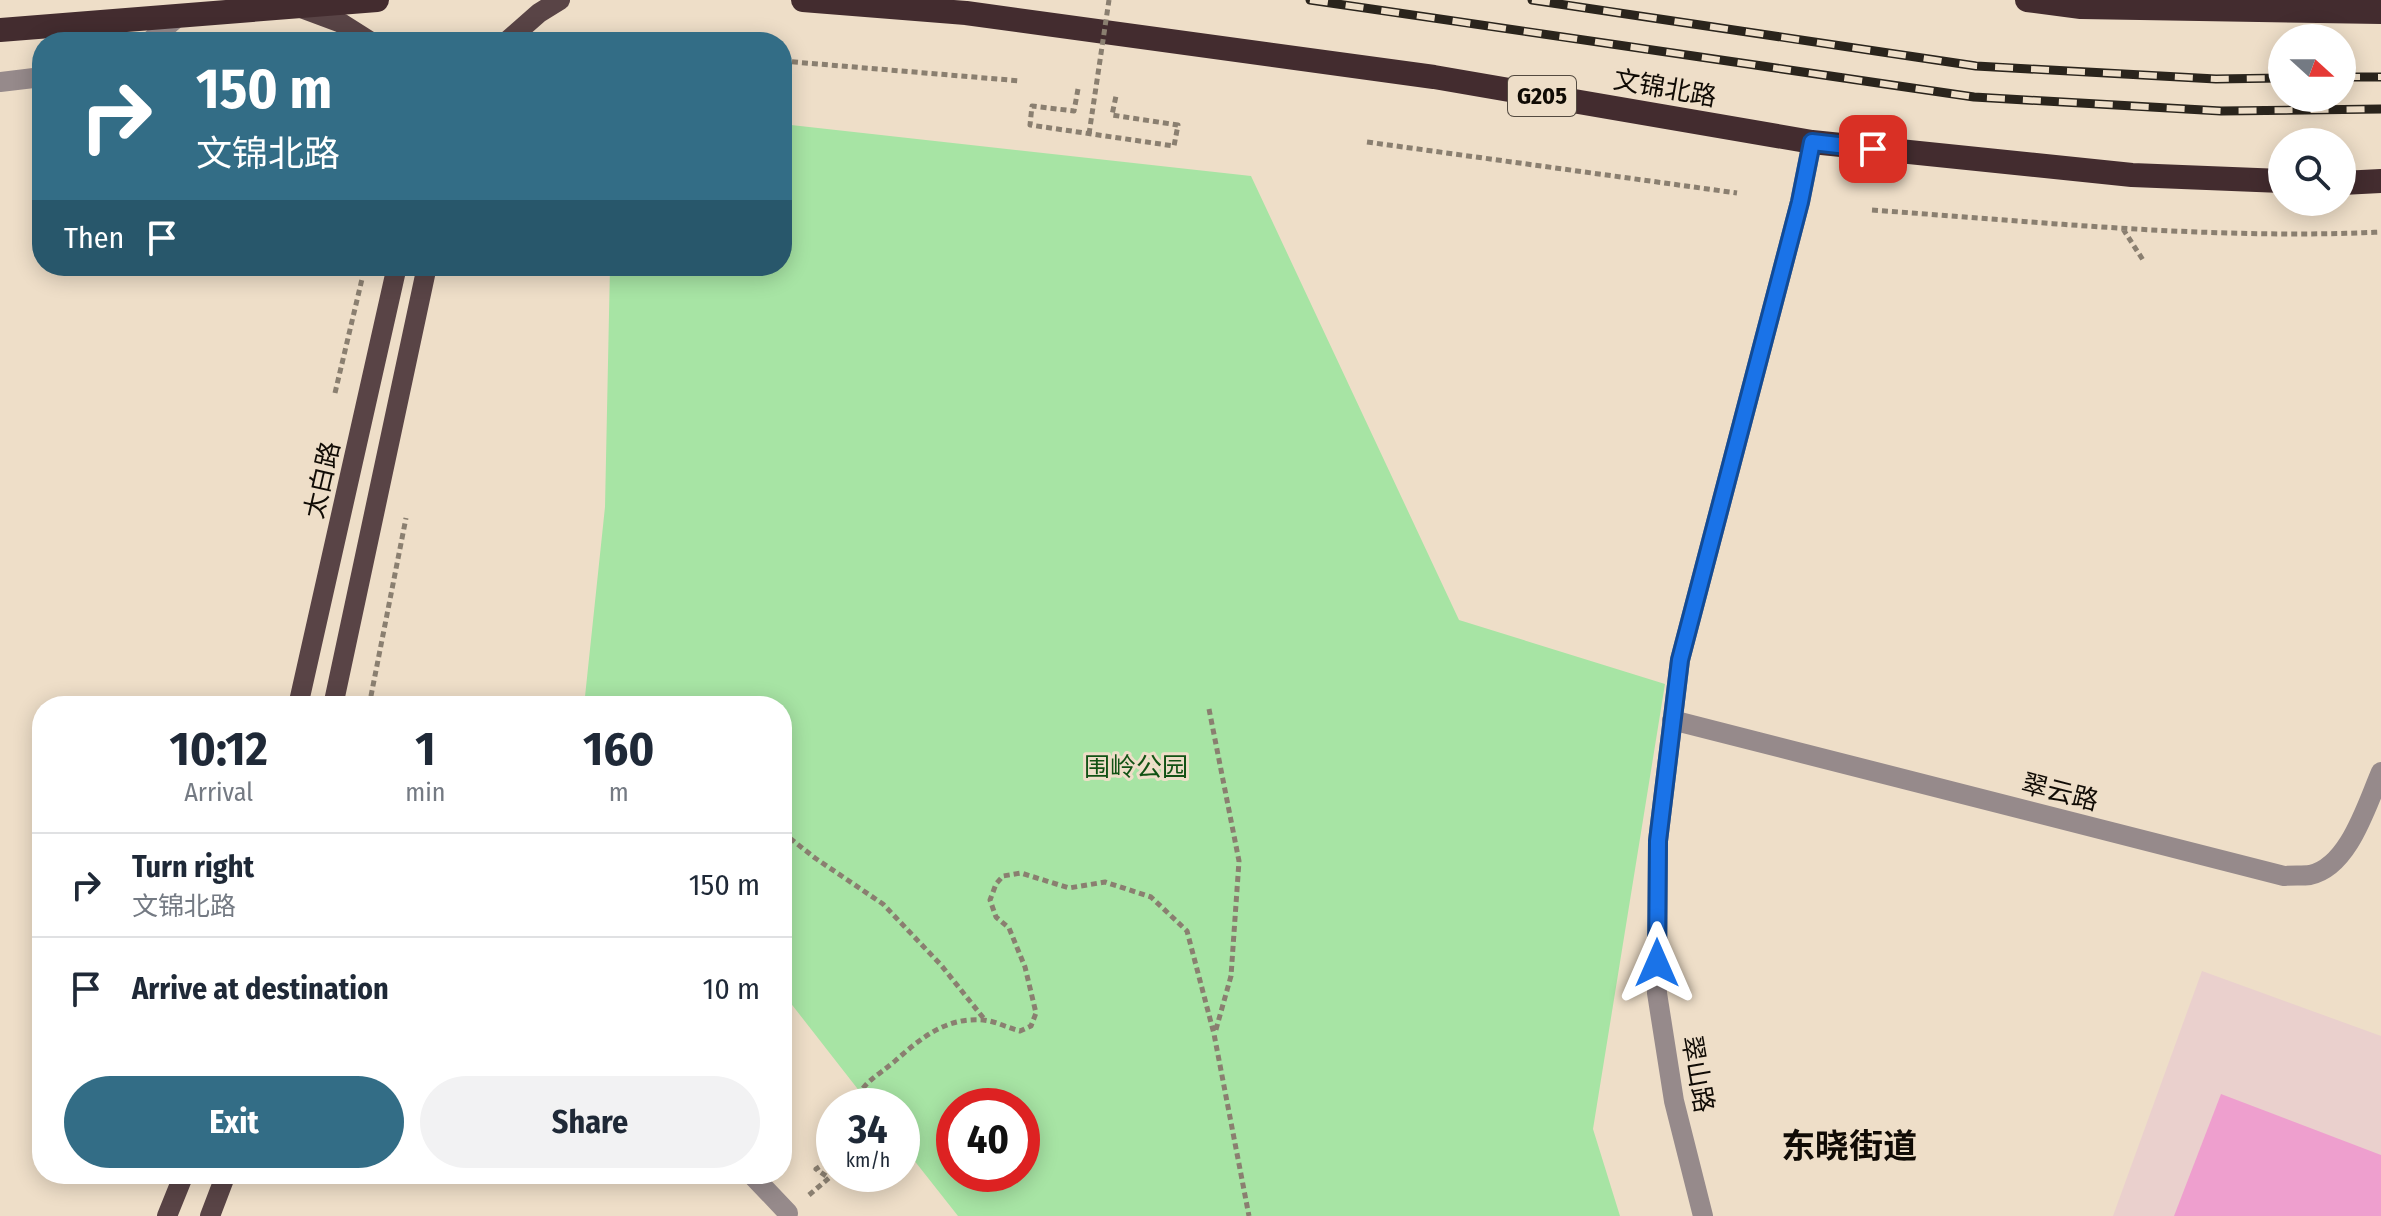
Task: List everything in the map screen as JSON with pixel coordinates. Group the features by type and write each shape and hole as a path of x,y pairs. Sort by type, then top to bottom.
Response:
{"highway":[{"path":"0,30 377,0"},
{"name":"文锦北路","path":"803,0 966,13 1434,77 1812,142 2132,175 2268,180"},
{"path":"2027,0 2081,7 2381,12"},
{"path":"2356,182 2381,181"}],"main road":[{"path":"517,32 560,0"},
{"path":"294,5 341,23 355,32"},
{"name":"太白路","path":"300,696 395,276"},
{"path":"335,696 425,276"},
{"path":"167,1216 180,1184"},
{"path":"210,1216 222,1184"}],"street":[{"path":"160,32 181,14"},
{"path":"0,82 32,78"},
{"name":"翠山路","path":"1703,1216 1674,1101 1657,993 1658,841 1680,660 1800,202 1812,142"},
{"name":"翠云路","path":"1672,720 2284,876 2313,875 2336,861 2353,836 2381,772"},
{"path":"760,1184 788,1213"}],"path":[{"path":"1089,134 1109,0"},
{"path":"792,62 1021,81"},
{"path":"1078,89 1074,111 1032,106 1030,125 1174,146 1178,125 1112,115 1116,96"},
{"path":"1367,142 1737,193"},
{"path":"1872,210 2123,228 2330,235 2381,232"},
{"path":"2123,228 2143,260"},
{"path":"335,393 363,276"},
{"path":"371,696 408,504"},
{"path":"1209,709 1239,861 1231,976 1214,1034"},
{"path":"792,840 883,904 941,965 986,1020"},
{"path":"863,1088 874,1075 893,1063 915,1041 951,1023 986,1020 1020,1031 1031,1026 1036,1013 1025,967 1009,928 996,917 990,900 1003,876 1021,873 1069,888 1105,882 1151,897 1187,931 1214,1034 1249,1216"},
{"path":"788,1213 816,1189"}],"shaded area":[{"path":"2202,971 2381,1036 2381,1216 2113,1216"}],"green space":[{"name":"围岭公园","path":"792,125 1251,176 1459,620 1665,684 1593,1129 1620,1216 958,1216 939,1192 1040,1192 1040,1088 936,1088 936,1188 920,1168 920,1088 857,1088 792,1005 792,696 585,696 605,507 610,276 792,276"}],"building":[{"path":"2221,1094 2381,1155 2381,1216 2174,1216"}],"railway":[{"path":"1310,0 1974,97 2221,111 2381,109"},
{"path":"1532,0 1976,66 2216,79 2268,78"},
{"path":"2356,77 2381,77"}],"district":[{"name":"东晓街道","path":"1849,1146"}],"route":[{"path":"1657,963 1658,841 1680,660 1800,202 1812,142 1873,149"}]}
